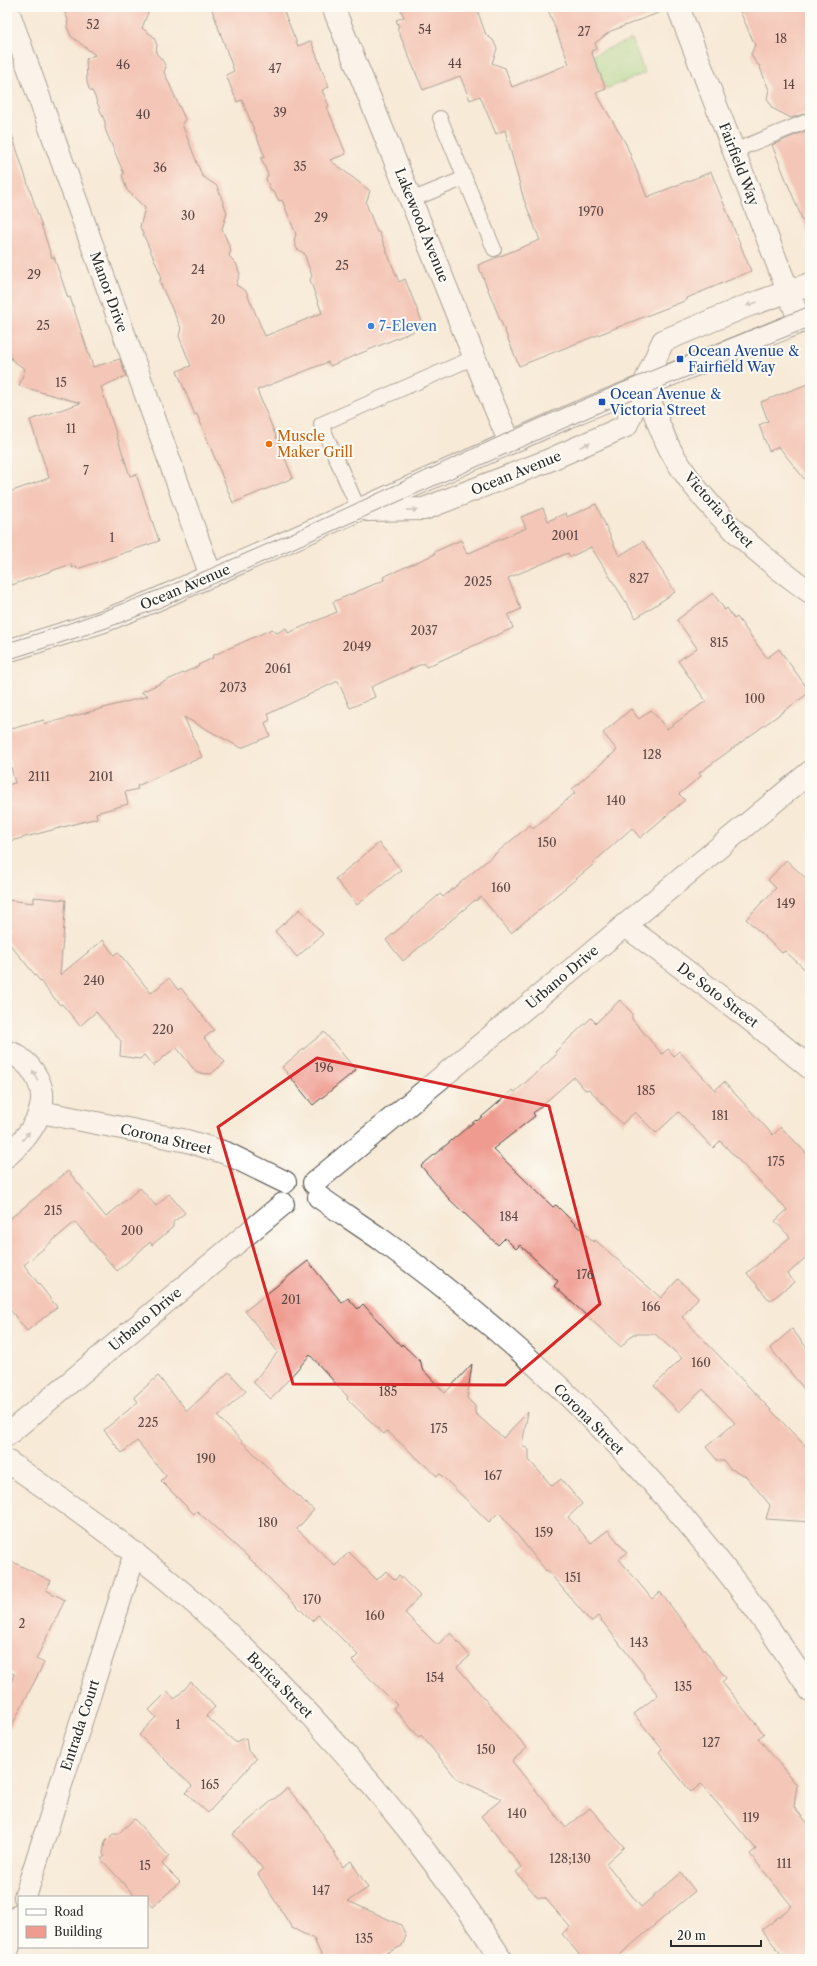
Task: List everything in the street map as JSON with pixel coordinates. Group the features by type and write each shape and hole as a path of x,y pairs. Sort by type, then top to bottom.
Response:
{"street":[{"name":"Lakewood Avenue","path":"332,7 510,443"},
{"name":"Fairfield Way","path":"678,7 789,292 805,320"},
{"name":"Manor Drive","path":"7,8 211,576"},
{"name":"Ocean Avenue","path":"359,510 424,509 547,461 626,426 663,341 744,307 810,284"},
{"name":"Ocean Avenue","path":"7,651 101,622 211,576 644,385 805,320"},
{"name":"Victoria Street","path":"644,385 674,457 694,485 745,542 779,570 810,592"},
{"name":"Urbano Drive","path":"317,1190 624,925 810,772"},
{"name":"De Soto Street","path":"624,925 701,981 810,1068"},
{"path":"7,1052 14,1053 32,1068 42,1088 41,1112 29,1134 7,1156"},
{"name":"Corona Street","path":"41,1112 187,1141 226,1153 284,1182"},
{"path":"305,1181 317,1190 298,1204 284,1204 276,1200 273,1193 277,1187 284,1182 305,1181"},
{"name":"Corona Street","path":"317,1190 451,1294 514,1347 582,1409 641,1471 697,1534 750,1602 810,1690"},
{"name":"Urbano Drive","path":"7,1435 284,1204"},
{"name":"Borica Street","path":"7,1462 62,1499 135,1553 207,1614 267,1669 324,1729 380,1794 435,1864 501,1959"},
{"name":"Entrada Court","path":"25,1896 135,1553"},
{"path":"7,1952 18,1918"}],"lane":[{"path":"440,118 494,248"},
{"path":"734,151 810,120"},
{"path":"412,200 465,178"},
{"path":"359,510 321,424 475,357"}],"highlighted area":[{"path":"317,1058 549,1106 600,1304 505,1385 293,1384 218,1127"}],"green space":[{"path":"632,39 645,73 606,89 592,55"}],"building":[{"path":"63,7 150,7 142,28 153,36 157,45 156,53 166,67 164,72 185,119 182,124 202,176 217,186 227,213 222,229 231,250 229,256 236,263 240,274 236,285 246,291 265,336 322,313 310,280 312,276 304,253 297,249 294,241 296,234 282,200 279,201 275,193 271,191 266,179 268,175 261,158 265,157 242,100 237,102 226,75 234,71 211,7 282,7 298,46 311,41 329,87 322,90 329,106 327,107 346,154 330,160 370,191 366,203 377,232 379,232 399,282 405,279 424,327 330,366 328,362 257,390 293,478 233,503 197,414 195,415 177,371 191,366 179,336 181,328 160,282 161,275 140,227 145,208 127,190 122,175 124,174 105,129 105,122 93,92 89,89 87,82 86,59 95,55 71,36 67,27 68,20"},
{"path":"400,7 476,7 486,35 493,40 497,49 492,63 505,68 512,87 569,64 547,7 666,7 666,10 611,31 595,43 597,49 591,51 606,89 596,93 626,144 647,197 711,172 751,271 687,298 687,300 519,366 478,265 540,240 524,200 505,130 496,134 480,96 470,100 460,76 423,90 397,28 399,27 396,20 404,17"},
{"path":"738,7 810,7 810,112 791,118 772,108 767,98 769,90 759,65 756,63 751,54 755,45"},
{"path":"810,129 810,236 809,236 772,145"},
{"path":"12,135 52,258 54,257 68,298 70,297 93,367 120,359 126,376 101,387 130,476 136,474 159,541 77,569 76,566 72,568 71,564 12,585 7,570 7,493 49,478 30,420 81,403 19,386 25,369 12,360 7,347 7,136"},
{"path":"810,383 810,486 779,447 769,451 759,425 768,421 761,402"},
{"path":"596,504 619,556 643,541 675,592 636,618 591,547 570,557 568,553 508,578 521,609 508,615 513,628 426,667 424,663 371,687 375,697 350,708 338,681 268,714 270,720 265,723 270,736 241,748 184,717 202,757 137,786 138,789 125,792 128,804 96,813 97,818 7,842 7,785 15,783 7,751 7,730 44,720 45,724 148,696 141,692 199,666 198,665 213,658 212,656 272,629 277,633 286,628 288,633 337,612 333,602 384,580 383,577 435,554 434,552 461,540 467,554 526,528 521,517 543,508 548,521 566,513 567,517"},
{"path":"713,593 725,610 727,608 734,619 737,617 767,658 779,649 810,692 699,773 701,776 679,794 685,800 640,838 632,828 593,863 594,864 511,933 481,897 476,901 475,900 403,961 386,940 440,894 443,897 530,825 533,829 575,793 572,789 617,750 603,733 631,709 639,719 651,710 667,729 706,701 678,661 697,648 677,620"},
{"path":"379,843 401,870 357,905 335,879"},
{"path":"786,860 810,882 810,974 785,951 782,953 746,919 776,888 768,880"},
{"path":"34,897 66,900 60,975 103,940 114,955 118,952 151,993 169,978 178,990 181,988 214,1030 204,1038 225,1062 211,1074 197,1073 176,1047 153,1066 144,1055 140,1059 120,1056 121,1041 96,1012 80,1026 62,1004 60,1005 7,941 7,900 34,903"},
{"path":"300,909 323,934 297,957 275,931"},
{"path":"620,1000 632,1013 632,1019 662,1054 668,1049 674,1056 679,1051 715,1090 724,1082 773,1135 781,1127 810,1157 810,1259 807,1256 788,1274 794,1282 770,1301 747,1273 790,1237 775,1221 787,1210 720,1141 713,1148 679,1112 656,1133 635,1112 622,1124 589,1089 585,1090 574,1077 533,1113 535,1116 493,1149 553,1207 556,1205 593,1242 595,1240 661,1298 678,1279 698,1298 682,1317 810,1451 810,1522 766,1519 770,1505 746,1476 729,1468 724,1461 718,1461 706,1447 735,1423 703,1389 679,1412 654,1386 682,1358 655,1334 633,1334 621,1347 554,1286 558,1281 520,1245 516,1249 505,1238 498,1245 449,1199 421,1166 513,1090 515,1092 557,1054 555,1052 591,1018 596,1023"},
{"path":"324,1032 356,1070 313,1105 282,1067"},
{"path":"68,1171 106,1217 140,1188 156,1206 169,1194 185,1213 173,1222 173,1227 152,1245 150,1242 117,1271 75,1222 24,1265 57,1307 27,1331 7,1306 7,1221"},
{"path":"308,1261 342,1303 348,1298 358,1309 363,1304 401,1346 402,1344 421,1362 422,1369 445,1393 472,1364 467,1398 475,1406 475,1413 503,1438 528,1412 522,1445 529,1450 529,1460 552,1486 561,1479 582,1504 568,1517 591,1543 608,1530 627,1553 619,1559 652,1599 660,1592 726,1678 722,1682 764,1734 758,1738 797,1785 794,1807 810,1826 810,1959 785,1959 762,1930 792,1906 750,1854 756,1849 701,1784 691,1792 659,1752 662,1749 634,1714 658,1695 598,1616 591,1622 547,1570 546,1571 499,1512 489,1522 440,1474 437,1476 387,1431 384,1434 347,1399 348,1397 310,1355 271,1399 253,1382 278,1352 245,1311"},
{"path":"792,1329 810,1352 810,1396 770,1348"},
{"path":"229,1372 246,1391 218,1417 284,1484 314,1510 297,1529 335,1566 349,1552 377,1580 386,1571 395,1580 399,1575 420,1596 405,1613 437,1645 450,1633 470,1656 457,1667 527,1748 512,1761 566,1828 590,1808 624,1847 606,1863 641,1907 681,1873 695,1891 615,1959 583,1959 562,1934 570,1927 545,1898 538,1898 516,1872 522,1867 481,1816 502,1799 458,1780 421,1735 419,1737 393,1708 397,1705 352,1661 358,1655 318,1615 312,1621 247,1556 197,1511 194,1514 161,1481 166,1476 137,1441 122,1453 104,1430 138,1402 134,1397 158,1376 187,1411"},
{"path":"7,1559 51,1581 46,1590 65,1600 36,1659 44,1663 11,1727 7,1725 7,1694 14,1674 7,1671"},
{"path":"191,1682 215,1707 206,1716 235,1742 246,1738 248,1751 256,1759 208,1813 186,1793 192,1786 139,1735 156,1717 149,1710 167,1692 175,1699"},
{"path":"287,1788 310,1815 343,1867 351,1861 368,1888 348,1901 401,1925 406,1936 402,1946 373,1959 323,1959 314,1939 292,1928 258,1874 263,1869 233,1834"},
{"path":"134,1819 169,1856 162,1864 180,1882 152,1907 148,1902 148,1896 135,1896 101,1859 105,1856 103,1854 105,1842 113,1834 118,1834"}],"tram line":[{"path":"7,643 71,623 196,575 320,520 579,401 810,306"},
{"path":"7,660 104,629 159,608 605,410 810,327"}],"place":[{"name":"7-Eleven","path":"371,326"},
{"name":"Ocean Avenue & Fairfield Way","path":"680,359"},
{"name":"Ocean Avenue & Victoria Street","path":"602,402"},
{"name":"Muscle Maker Grill","path":"269,444"}]}
